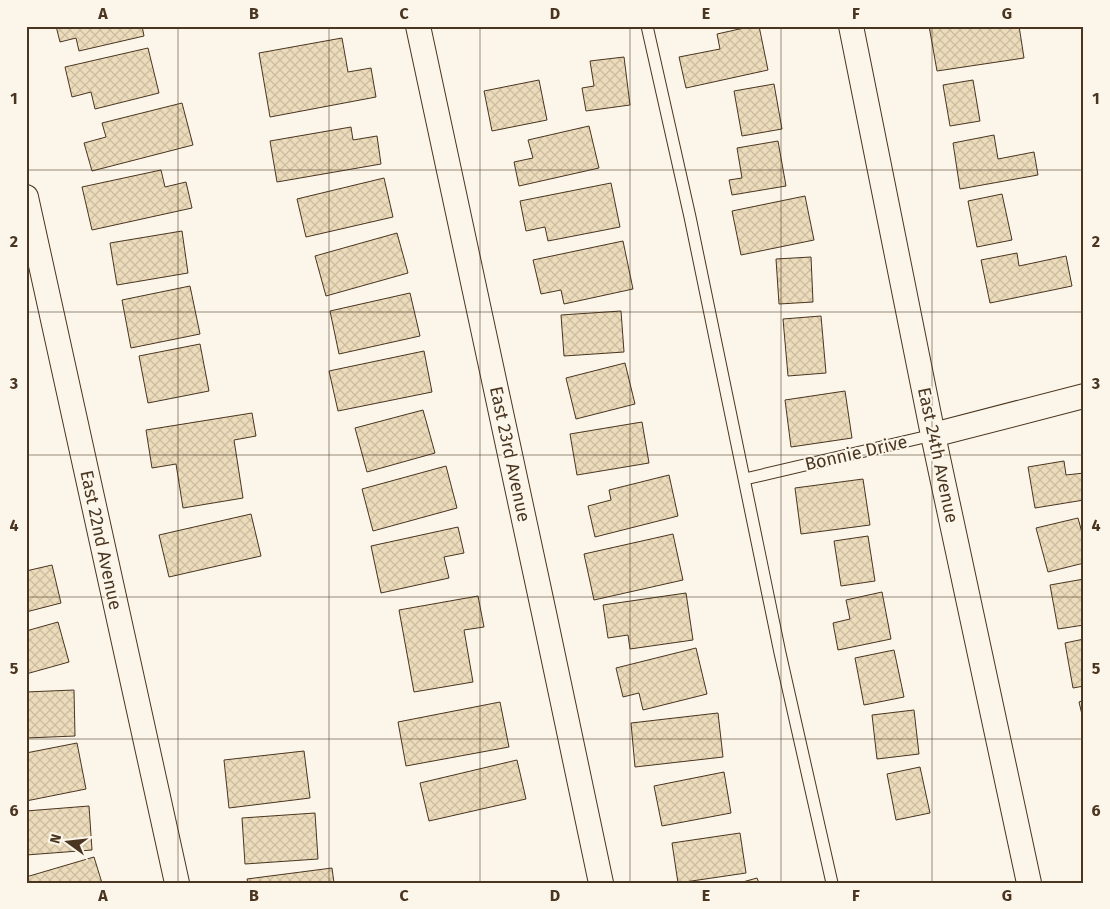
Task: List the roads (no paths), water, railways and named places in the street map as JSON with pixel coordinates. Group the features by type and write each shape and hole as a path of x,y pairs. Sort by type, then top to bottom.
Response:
{"street":[{"name":"East 23rd Avenue","path":"418,26 601,883"},
{"name":"East 24th Avenue","path":"851,26 933,435 1030,883"},
{"name":"East 22nd Avenue","path":"26,197 177,883"},
{"name":"Bonnie Drive","path":"933,435 1084,396"}],"lane":[{"path":"648,26 690,217 780,653 832,883"},
{"name":"Bonnie Drive","path":"745,479 933,435"}]}
